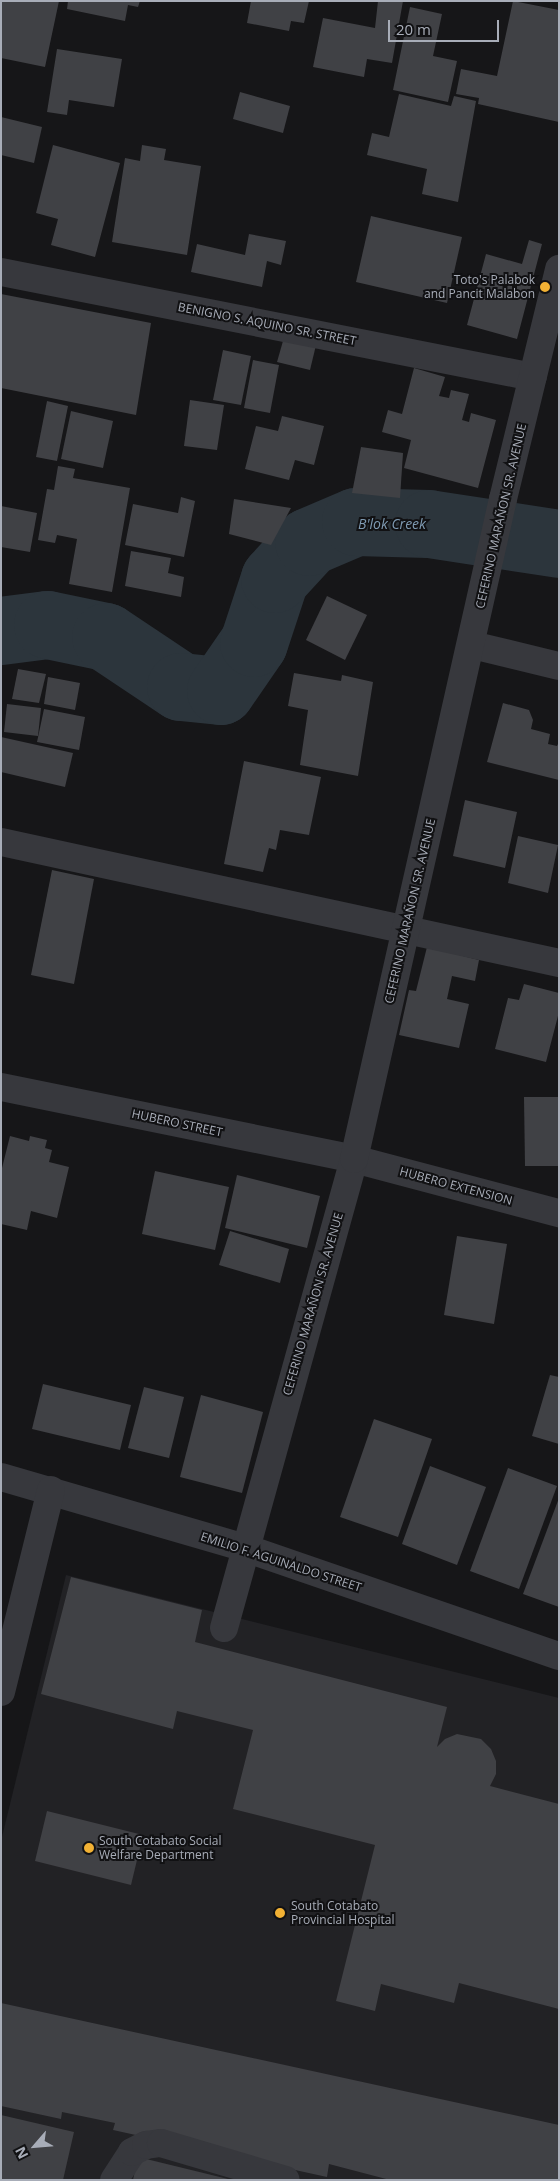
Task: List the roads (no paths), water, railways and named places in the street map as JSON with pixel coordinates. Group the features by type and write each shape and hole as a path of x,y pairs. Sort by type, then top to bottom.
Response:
{"street":[{"name":"CEFERINO MARAÑON SR. AVENUE","path":"224,1628 354,1159 405,927 472,645 503,499 559,269"},
{"name":"BENIGNO S. AQUINO SR. STREET","path":"1,272 533,377"},
{"path":"472,645 559,666"},
{"path":"1,842 405,927 559,963"},
{"name":"HUBERO STREET","path":"1,1087 354,1159"},
{"name":"HUBERO EXTENSION","path":"354,1159 559,1213"},
{"name":"EMILIO F. AGUINALDO STREET","path":"1,1477 246,1548 559,1656"},
{"path":"1,1692 51,1490"},
{"path":"114,2180 132,2152 160,2143 286,2180"}],"waterway":[{"name":"B'lok Creek","path":"1,631 48,625 106,637 181,687 221,691 254,643 275,579 309,542 356,522 429,524 559,544"}],"place":[{"name":"Toto's Palabok and Pancit Malabon","path":"545,287"},
{"name":"South Cotabato Social Welfare Department","path":"89,1848"},
{"name":"South Cotabato Provincial Hospital","path":"280,1913"}]}
